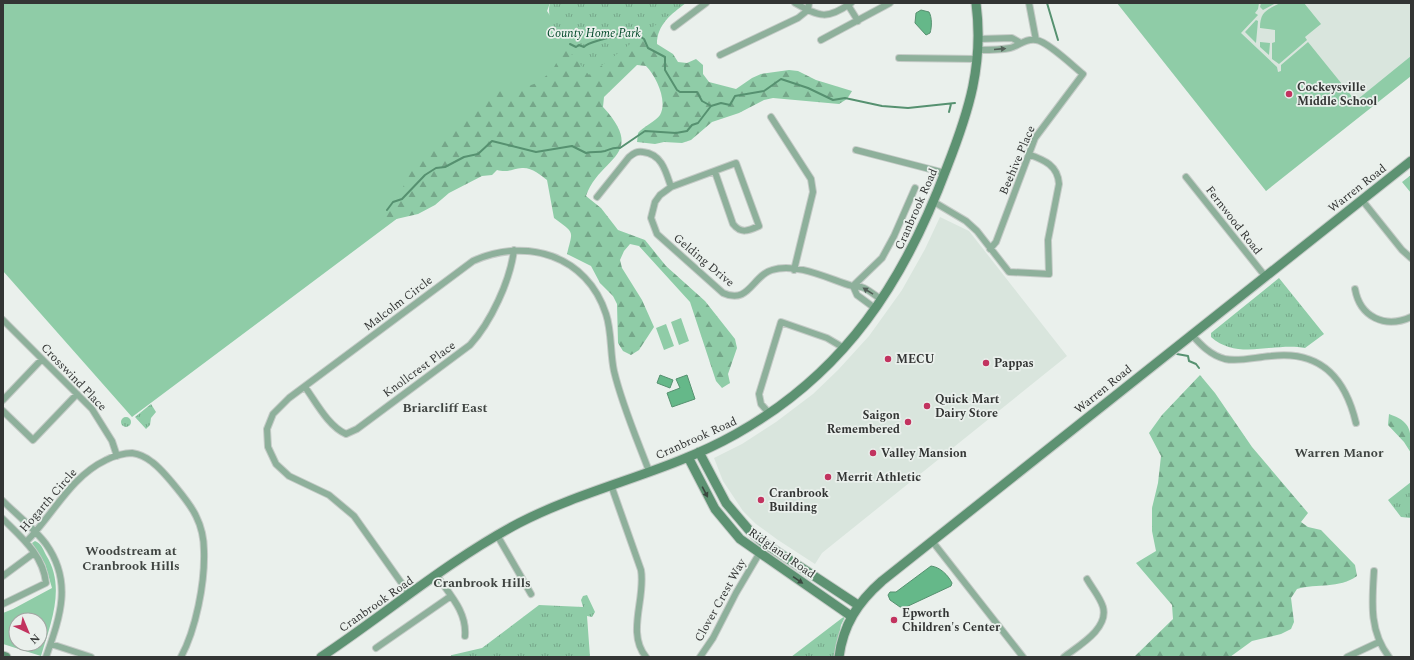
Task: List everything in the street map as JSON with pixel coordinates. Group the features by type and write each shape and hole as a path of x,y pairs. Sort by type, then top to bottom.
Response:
{"street":[{"path":"674,27 706,3"},
{"path":"795,3 819,15 827,16 835,14 849,4 858,20"},
{"path":"720,55 798,18 808,10 809,3"},
{"path":"821,40 890,3"},
{"name":"Cranbrook Road","path":"321,657 497,535 544,511 688,457 736,434 769,414 810,382 844,348 882,300 911,253 934,202 970,102 978,55 979,39 976,3"},
{"path":"899,58 978,55 1008,48 1019,42 1036,40 1029,3"},
{"path":"979,39 1012,38 1019,42"},
{"name":"Beehive Place","path":"990,249 996,242 1028,154 1042,127 1084,74 1044,43 1036,40"},
{"path":"771,117 811,179 813,185 813,192 794,270"},
{"path":"856,150 945,173"},
{"path":"598,197 634,152 655,155 660,160 672,187"},
{"path":"934,202 966,221 1009,272 1049,274 1048,240 1059,184 1058,176 1050,164 1028,154"},
{"name":"Warren Road","path":"839,657 844,633 852,616 858,605 873,588 1191,334 1411,161"},
{"name":"Gelding Drive","path":"715,172 733,224 742,231 746,232 759,226 736,163 672,187 660,195 652,209 651,218 657,234 724,293 730,296 742,295 765,273 779,268 827,276 853,286 863,287 882,300"},
{"name":"Fernwood Road","path":"1186,177 1265,276"},
{"path":"853,286 882,258 894,236 915,188"},
{"path":"1362,200 1402,250 1411,258"},
{"name":"Malcolm Circle","path":"410,595 354,516 329,495 282,471 270,455 266,438 269,422 272,414 278,408 305,386 473,262 485,256 514,250 540,252 557,258 570,265 585,277 594,289 606,315 610,352 619,389 649,472"},
{"name":"Knollcrest Place","path":"305,386 328,418 341,432 346,434 358,429 470,345 481,333 508,276 514,250"},
{"name":"Gelding Drive","path":"853,286 857,294 876,308"},
{"path":"1355,289 1360,306 1373,318 1394,322 1411,317"},
{"name":"Crosswind Place","path":"3,320 92,409 104,425 112,440 117,456"},
{"path":"769,414 761,404 759,394 781,322 827,338 844,348"},
{"path":"1191,334 1210,353 1226,359 1297,355 1315,361 1325,367 1341,384 1352,405 1356,423"},
{"path":"3,400 42,359"},
{"path":"3,411 32,440 77,394"},
{"name":"Ridgland Road","path":"699,452 726,503 749,530 764,543 858,605"},
{"name":"Hogarth Circle","path":"26,542 36,532 78,479 91,469 107,459 132,453 152,462 191,507 200,526 204,550 199,601 191,630 180,657"},
{"name":"Ridgland Road","path":"688,457 715,510 740,539 759,554 852,616"},
{"path":"611,485 641,570 643,582 637,630 639,642 646,657"},
{"path":"3,501 46,543 54,557 62,580 62,605 46,657"},
{"path":"3,519 26,542 42,563 46,583 3,604"},
{"path":"497,535 531,594"},
{"path":"932,541 1023,657"},
{"path":"3,576 34,553"},
{"name":"Clover Crest Way","path":"700,657 713,638 736,593 759,554"},
{"path":"1374,571 1372,614 1379,642 1389,657"},
{"path":"437,576 458,607 464,620 464,636"},
{"path":"1064,657 1094,631 1103,617 1103,607 1087,579"},
{"path":"376,648 451,596"},
{"path":"1347,657 1379,642"},
{"path":"51,644 91,657"}],"shaded area":[{"name":"Cockeysville Middle School","path":"1117,3 1411,3 1411,76 1266,191"},
{"path":"921,10 929,12 931,17 931,31 926,35 915,23 916,13"},
{"path":"940,217 969,231 1067,356 822,553 815,564 756,524 743,511 723,481 714,458 742,444 776,422 813,394 838,370 869,336 902,290 925,249"},
{"path":"660,375 673,380 670,388 657,383"},
{"path":"687,375 695,399 672,407 667,393 680,388 676,379"},
{"path":"931,566 938,568 946,574 952,583 951,586 906,607 900,607 890,600 888,595 890,592 896,592"}],"green space":[{"path":"3,3 550,3 547,11 589,75 132,417 3,271"},
{"name":"County Home Park","path":"550,3 685,3 589,75 561,41 555,31 549,12"},
{"path":"551,3 686,3 666,20 659,31 657,44 673,54 678,62 687,63 696,59 703,65 703,74 709,82 736,89 752,78 761,74 789,70 798,71 816,80 852,91 847,99 839,104 773,98 764,100 739,113 712,122 691,140 682,143 664,142 655,144 637,142 638,133 660,115 663,103 657,82 646,66 637,65 604,97 603,107 616,123 621,136 621,146 616,155 592,183 586,196 601,208 618,230 645,240 666,266 705,301 735,339 737,348 728,374 730,383 722,388 716,381 690,302 639,246 630,244 624,251 620,260 622,268 642,300 654,327 639,350 631,355 623,351 618,343 617,304 613,296 600,283 591,266 567,254 571,233 554,218 547,180 532,170 522,168 507,171 497,170 492,175 482,176 449,193 435,205 418,214 392,220 384,219 382,210 402,190 409,172 420,158 444,141 450,133 479,110 492,96 500,91 537,83 552,71 561,54 563,29"},
{"name":"Cockeysville Middle School","path":"1117,3 1259,3 1258,9 1255,13 1258,15 1241,33 1277,67 1278,72 1281,71 1281,65 1308,42 1354,99 1358,99 1411,56 1411,76 1266,191"},
{"path":"1261,3 1276,3 1263,10 1260,7"},
{"path":"1280,3 1304,3 1321,24 1305,37 1307,40 1279,64 1272,59 1272,43 1275,42 1275,30 1260,28 1260,22 1265,12"},
{"path":"1256,20 1258,21 1256,43 1245,32"},
{"path":"1260,42 1270,43 1269,55 1260,47"},
{"path":"1411,175 1411,193 1402,182"},
{"path":"1279,278 1324,334 1305,348 1233,348 1221,344 1211,337 1211,333"},
{"path":"681,318 689,341 679,345 671,322"},
{"path":"666,324 674,346 664,350 656,328"},
{"path":"1200,375 1215,393 1252,447 1308,513 1301,522 1308,527 1321,530 1355,565 1357,576 1343,583 1297,589 1291,598 1294,622 1291,629 1281,634 1252,641 1230,657 1134,657 1173,619 1172,605 1136,563 1156,551 1152,531 1152,508 1158,483 1161,456 1149,433 1162,415"},
{"path":"151,404 156,412 151,418 150,425 146,429 135,417"},
{"path":"1389,414 1402,420 1409,428 1411,453 1404,442 1388,425"},
{"path":"124,417 128,417 130,418 130,426 124,427 121,424 121,420"},
{"path":"1411,482 1411,518 1401,517 1388,500"},
{"path":"35,541 42,546 52,567 55,580 55,605 48,633 48,612 8,612 8,646 3,644 3,613 52,588 45,564 32,543"},
{"path":"587,595 595,612 592,617 587,616 590,657 449,657 482,648 539,605 583,607 581,600 583,596"},
{"path":"846,615 841,625 835,657 791,657"},
{"path":"28,652 42,652 41,656"}],"waterway":[{"path":"1047,3 1058,40"},
{"path":"570,44 576,47 579,45 584,47 598,40 615,37 618,34 638,35 644,39 648,48 665,57 665,70 677,90 680,92 697,92 702,101 711,106"},
{"path":"387,210 393,202 402,199 425,175 436,168 445,167 464,157 478,154 492,141 536,152 572,146 586,153 602,152 614,148 620,148 645,131 676,133 687,131 692,125 698,123 711,106 721,103 730,105 735,96 764,91 781,79 808,88 833,100 845,98 882,106 908,108 955,103"},
{"path":"949,112 951,104"},
{"path":"1177,354 1188,356 1189,361 1196,364 1199,368"}],"place":[{"name":"Cockeysville Middle School","path":"1289,94"},
{"name":"MECU","path":"888,359"},
{"name":"Pappas","path":"986,363"},
{"name":"Quick Mart Dairy Store","path":"927,406"},
{"name":"Saigon Remembered","path":"908,422"},
{"name":"Valley Mansion","path":"873,453"},
{"name":"Merrit Athletic","path":"828,477"},
{"name":"Cranbrook Building","path":"761,500"},
{"name":"Epworth Children's Center","path":"894,620"}],"district":[{"name":"Briarcliff East","path":"445,407"},
{"name":"Warren Manor","path":"1339,452"},
{"name":"Woodstream at Cranbrook Hills","path":"131,558"},
{"name":"Cranbrook Hills","path":"482,582"}]}
